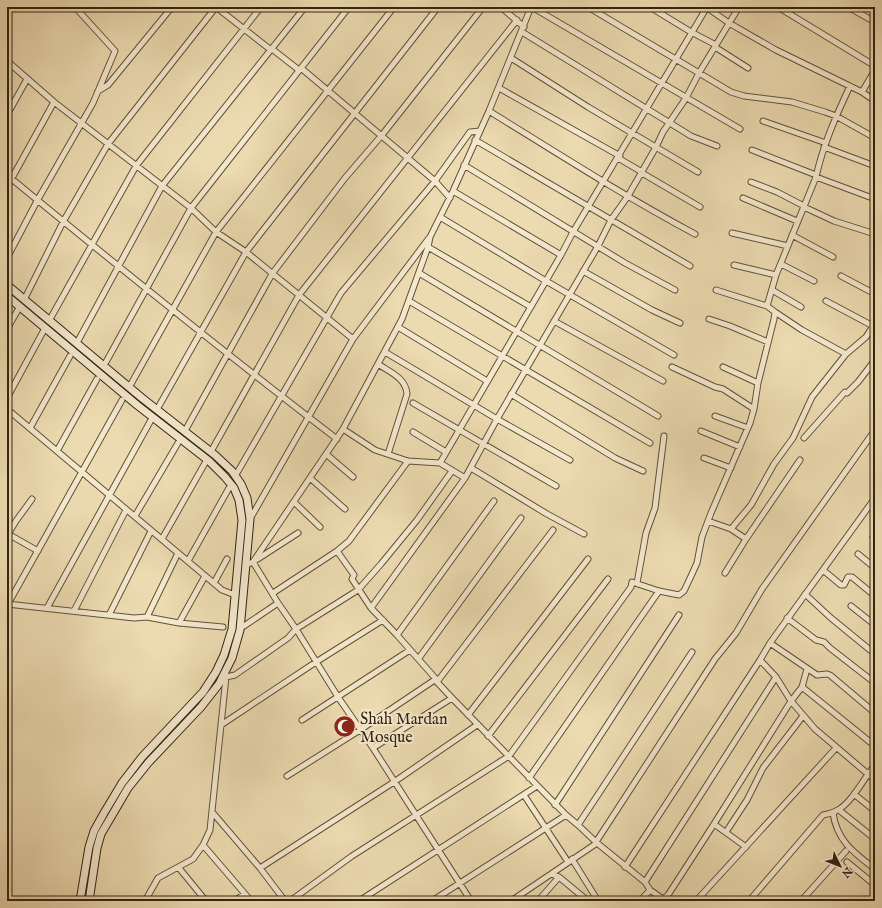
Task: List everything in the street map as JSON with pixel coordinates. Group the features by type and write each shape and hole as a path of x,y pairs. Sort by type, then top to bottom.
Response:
{"main road":[{"path":"7,285 142,398 215,455 232,471 241,484 247,498 250,519 250,564 240,630 225,676 201,707 148,763 128,788 101,834 97,848 89,901"},
{"path":"7,296 138,405 210,461 234,488 239,500 242,520 232,629 224,655 212,680 194,702 142,757 122,783 94,831 89,846 80,901"},
{"path":"138,405 142,398"}],"street":[{"path":"7,258 37,200 93,103 115,51 75,7"},
{"path":"98,91 108,85 172,7"},
{"path":"24,298 63,222 108,144 216,7 243,29 328,90 355,112 435,181 450,198"},
{"path":"50,321 136,166 261,7"},
{"path":"78,341 162,186 305,7"},
{"path":"106,362 190,208 349,7"},
{"path":"132,384 216,232 394,7"},
{"path":"159,406 246,252 438,7"},
{"path":"186,428 272,274 345,178 382,135 483,7"},
{"path":"501,7 516,20 523,29 646,109 691,136 717,146"},
{"path":"250,519 353,339 430,238 450,198 489,111 532,7 740,129"},
{"path":"588,7 731,92 744,96 792,102 836,116 875,138"},
{"path":"650,7 715,46 748,68"},
{"path":"440,463 562,256 573,232 707,7 729,24 797,62 862,92 875,101"},
{"path":"371,608 465,478 483,443 598,246 611,220 628,196 669,123 686,98 699,73 739,7"},
{"path":"778,7 875,66"},
{"path":"848,7 875,22"},
{"path":"213,448 299,295 516,20"},
{"path":"511,58 588,107 698,172"},
{"path":"7,61 54,102 190,208 216,232 246,252 353,339"},
{"path":"862,92 875,70"},
{"path":"7,115 27,78"},
{"path":"767,306 776,275 816,176 825,145 850,86"},
{"path":"499,88 619,157 700,206"},
{"path":"7,187 9,177 54,102"},
{"path":"489,111 603,182 695,234"},
{"path":"763,121 875,166"},
{"path":"237,473 341,293 435,181 470,132 480,131"},
{"path":"475,140 690,266"},
{"path":"752,150 875,199"},
{"path":"464,165 573,232 675,290"},
{"path":"9,177 227,354 337,439"},
{"path":"751,182 777,192 834,221 875,234"},
{"path":"453,191 562,256"},
{"path":"743,198 797,221"},
{"path":"440,217 569,295 674,355"},
{"path":"732,233 788,246"},
{"path":"792,236 833,257"},
{"path":"250,564 343,429 398,327 409,301 430,238"},
{"path":"428,247 531,307"},
{"path":"781,264 814,281"},
{"path":"734,265 776,275"},
{"path":"583,271 652,310 680,322"},
{"path":"419,273 658,416"},
{"path":"841,276 875,294"},
{"path":"716,290 767,306 802,330 846,354"},
{"path":"772,290 801,307"},
{"path":"409,301 650,443"},
{"path":"826,301 873,326"},
{"path":"7,330 19,308"},
{"path":"290,901 352,856 509,756 631,587 632,582 659,591 679,595 684,591 697,563 702,537 708,521 748,428 754,409 758,383 775,312"},
{"path":"731,530 751,506 774,464 793,438 812,396 846,354 866,337 873,326 875,318"},
{"path":"709,319 768,342"},
{"path":"554,321 663,381"},
{"path":"398,327 487,381"},
{"path":"7,398 46,328"},
{"path":"385,352 497,419 570,460"},
{"path":"30,428 70,356"},
{"path":"804,438 846,392 847,393 852,389 875,360"},
{"path":"378,364 404,382 407,394 388,454"},
{"path":"672,367 715,387 723,389 754,409"},
{"path":"722,367 758,383"},
{"path":"57,451 97,379"},
{"path":"511,394 615,458 643,471"},
{"path":"122,400 8,604 134,618 146,617 179,623 223,627"},
{"path":"413,403 556,486"},
{"path":"7,409 222,590 235,595"},
{"path":"715,416 748,428"},
{"path":"47,608 151,420"},
{"path":"343,429 375,450 408,461 440,463 465,478"},
{"path":"511,901 596,843 715,659 736,632 762,589 875,430"},
{"path":"701,431 740,447"},
{"path":"413,432 446,452"},
{"path":"638,583 646,533 655,508 664,436"},
{"path":"135,516 178,442"},
{"path":"326,454 353,477"},
{"path":"704,458 731,468"},
{"path":"725,573 746,539 800,460"},
{"path":"273,593 349,541 408,461"},
{"path":"162,539 205,462"},
{"path":"471,468 547,514 584,534"},
{"path":"145,901 158,878 179,868 193,859 203,845 210,830 213,812 225,676 235,675 288,638 296,629 358,590 416,520 452,471"},
{"path":"310,478 345,509"},
{"path":"188,561 229,488"},
{"path":"32,499 8,535 38,551"},
{"path":"625,867 770,643 874,500"},
{"path":"397,635 494,501"},
{"path":"294,502 320,527"},
{"path":"74,611 126,510"},
{"path":"419,658 521,518"},
{"path":"708,521 731,530 746,539"},
{"path":"287,776 437,681 553,530"},
{"path":"109,615 152,531"},
{"path":"250,564 298,533"},
{"path":"336,551 354,575 352,579 371,608 419,658 437,681 477,725 566,815 578,824 596,843 645,882 650,890 663,899 668,895 791,701 802,687 806,669"},
{"path":"146,617 178,553"},
{"path":"858,554 875,568"},
{"path":"214,583 227,559"},
{"path":"468,715 588,559"},
{"path":"250,564 273,593 278,603 471,901"},
{"path":"823,570 841,585 844,585 848,577 852,577 875,596"},
{"path":"179,623 205,576"},
{"path":"488,736 608,579"},
{"path":"529,778 659,591"},
{"path":"805,594 852,636 875,654"},
{"path":"244,626 278,603"},
{"path":"851,606 875,625"},
{"path":"556,805 679,615"},
{"path":"787,618 816,640 824,642 875,683"},
{"path":"221,726 316,662 383,620"},
{"path":"770,643 806,669 817,675 830,675 875,713"},
{"path":"302,720 410,650"},
{"path":"578,824 692,652"},
{"path":"760,660 776,677 791,701 815,729 875,780"},
{"path":"645,882 776,677"},
{"path":"802,687 875,746"},
{"path":"373,748 452,698"},
{"path":"726,832 747,800 763,768 803,716"},
{"path":"260,868 394,782 477,725"},
{"path":"696,901 836,748"},
{"path":"749,901 823,815 839,810 852,797 875,765"},
{"path":"359,901 537,786"},
{"path":"524,794 596,898 589,901 559,877 552,874"},
{"path":"854,794 875,811"},
{"path":"839,810 875,839"},
{"path":"213,812 260,868 285,901"},
{"path":"833,813 834,823 838,834 848,846 875,869"},
{"path":"432,901 566,815"},
{"path":"714,824 746,847"},
{"path":"203,845 251,901"},
{"path":"802,901 846,851"},
{"path":"847,862 875,886"},
{"path":"179,868 206,901"},
{"path":"538,901 559,877"},
{"path":"640,901 650,890"},
{"path":"234,901 245,894"}],"place":[{"name":"Shah Mardan Mosque","path":"344,727"}]}
